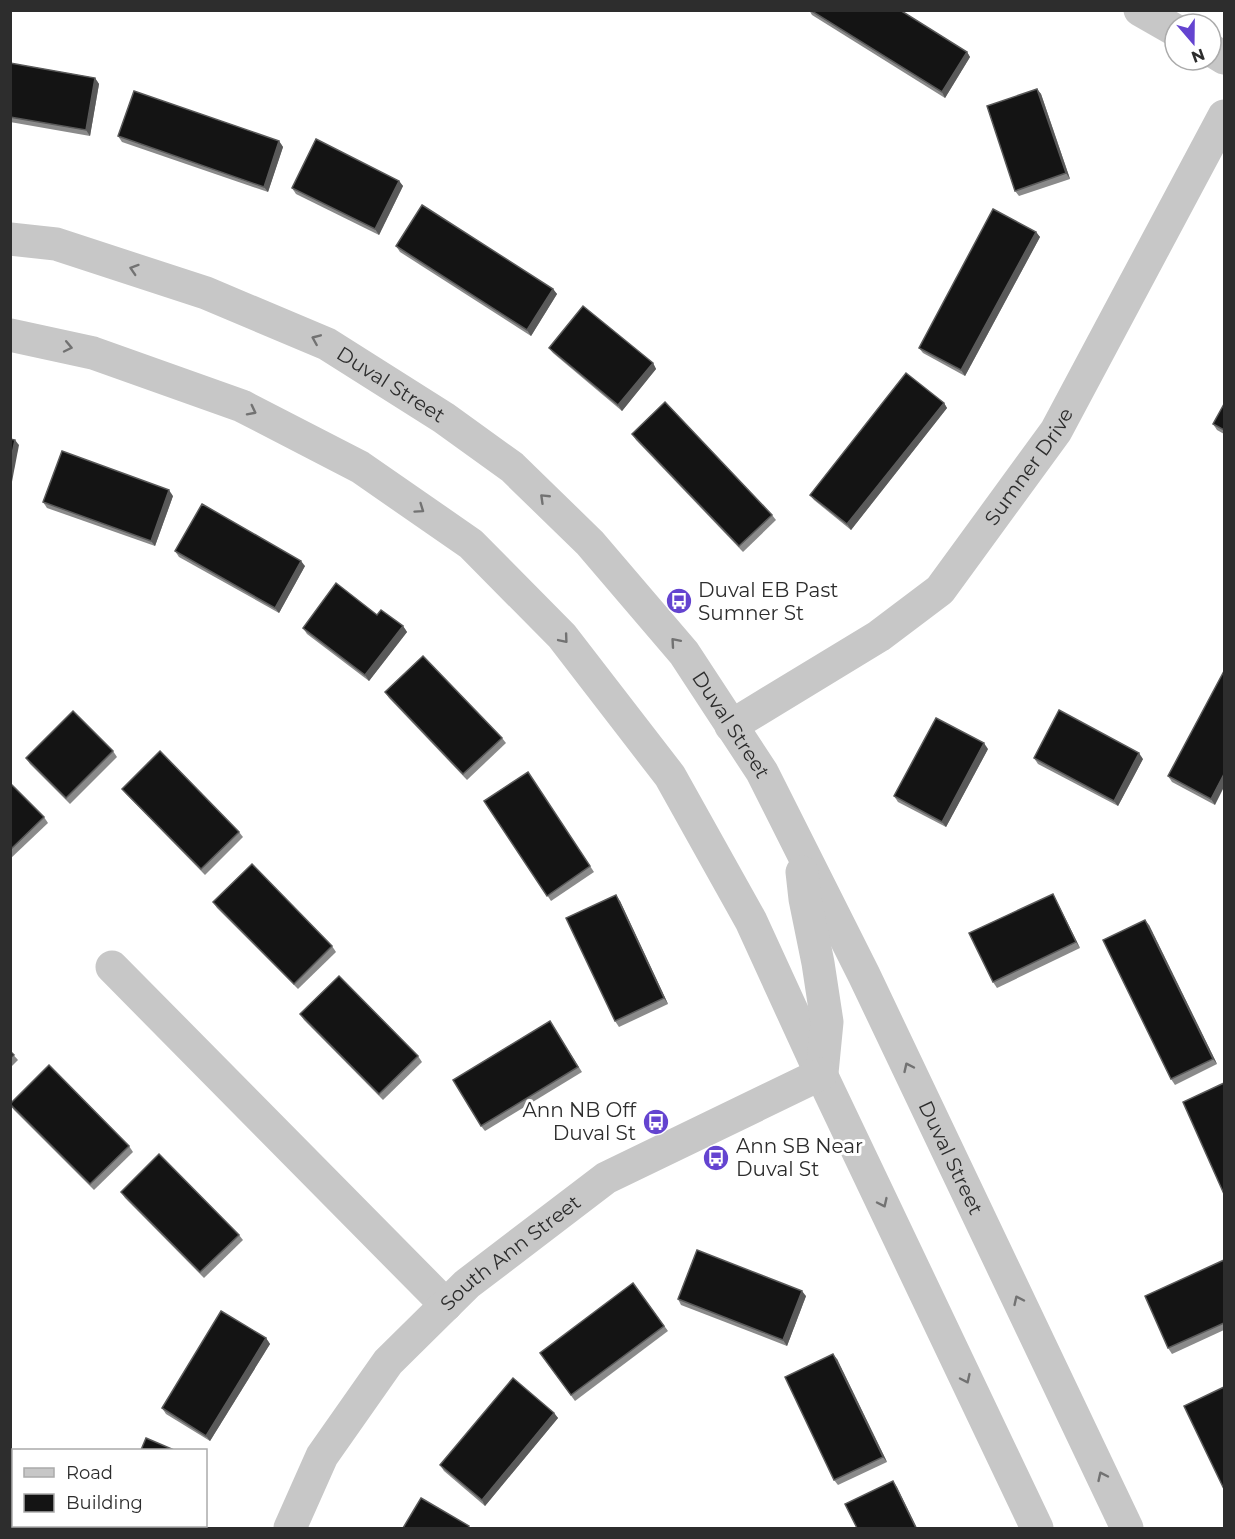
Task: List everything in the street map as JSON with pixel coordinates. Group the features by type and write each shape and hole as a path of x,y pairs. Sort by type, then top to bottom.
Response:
{"street":[{"path":"1140,10 1163,23"},
{"name":"Sumner Drive","path":"731,726 879,636 940,590 1056,431 1224,117"},
{"name":"Duval Street","path":"10,239 56,244 217,297 327,344 444,418 512,467 590,543 684,653 762,772 864,975 1127,1528"},
{"path":"10,335 93,353 242,406 360,467 471,544 562,636 670,776 751,921 821,1074 1037,1528"},
{"path":"799,847 805,899 827,1022 821,1074"},
{"path":"112,967 446,1305"},
{"name":"South Ann Street","path":"290,1528 322,1456 388,1362 467,1284 606,1178 821,1074"}],"building":[{"path":"810,10 900,10 967,52 942,92"},
{"path":"10,63 95,78 86,130 10,117"},
{"path":"1037,89 1066,173 1015,191 987,106"},
{"path":"134,91 279,141 264,187 118,136"},
{"path":"316,139 399,181 375,229 292,188"},
{"path":"422,205 553,289 527,330 396,246"},
{"path":"993,209 1036,232 961,370 919,348"},
{"path":"583,306 653,363 618,405 549,348"},
{"path":"906,373 944,403 847,524 810,495"},
{"path":"665,402 772,515 739,546 632,434"},
{"path":"1224,404 1224,430 1213,424"},
{"path":"10,439 15,440 10,464"},
{"path":"62,451 169,490 151,541 43,502"},
{"path":"202,504 301,561 275,608 175,551"},
{"path":"336,583 377,615 381,610 403,626 365,675 303,628"},
{"path":"423,656 502,738 463,774 385,692"},
{"path":"1224,671 1224,774 1211,799 1168,776"},
{"path":"1059,710 1139,753 1114,801 1034,758"},
{"path":"73,711 113,751 66,798 26,758"},
{"path":"936,718 984,743 942,822 894,796"},
{"path":"160,751 239,832 201,869 122,789"},
{"path":"528,772 590,866 547,896 484,801"},
{"path":"10,783 44,817 10,850"},
{"path":"252,864 332,946 294,984 213,902"},
{"path":"1053,894 1076,942 993,982 969,933"},
{"path":"616,895 664,998 615,1021 566,918"},
{"path":"1145,920 1213,1059 1171,1079 1103,940"},
{"path":"339,976 418,1056 379,1094 300,1014"},
{"path":"550,1021 578,1067 481,1126 453,1080"},
{"path":"49,1065 129,1146 90,1184 10,1104"},
{"path":"1224,1083 1224,1194 1183,1102"},
{"path":"159,1154 239,1235 200,1272 121,1192"},
{"path":"697,1250 802,1291 783,1340 678,1299"},
{"path":"1224,1260 1224,1323 1168,1348 1145,1296"},
{"path":"633,1283 664,1326 571,1395 540,1353"},
{"path":"221,1311 266,1338 206,1436 162,1408"},
{"path":"833,1354 883,1457 834,1480 785,1377"},
{"path":"513,1378 554,1413 482,1500 440,1465"},
{"path":"1224,1387 1224,1486 1223,1487 1184,1406"},
{"path":"146,1438 172,1449 141,1449"},
{"path":"893,1481 916,1528 857,1528 845,1504"},
{"path":"421,1498 469,1526 468,1528 403,1528"},
{"path":"108,1527 166,1527 165,1528"}],"place":[{"name":"Duval EB Past Sumner St","path":"679,601"},
{"name":"Ann NB Off Duval St","path":"656,1122"},
{"name":"Ann SB Near Duval St","path":"716,1158"}]}
